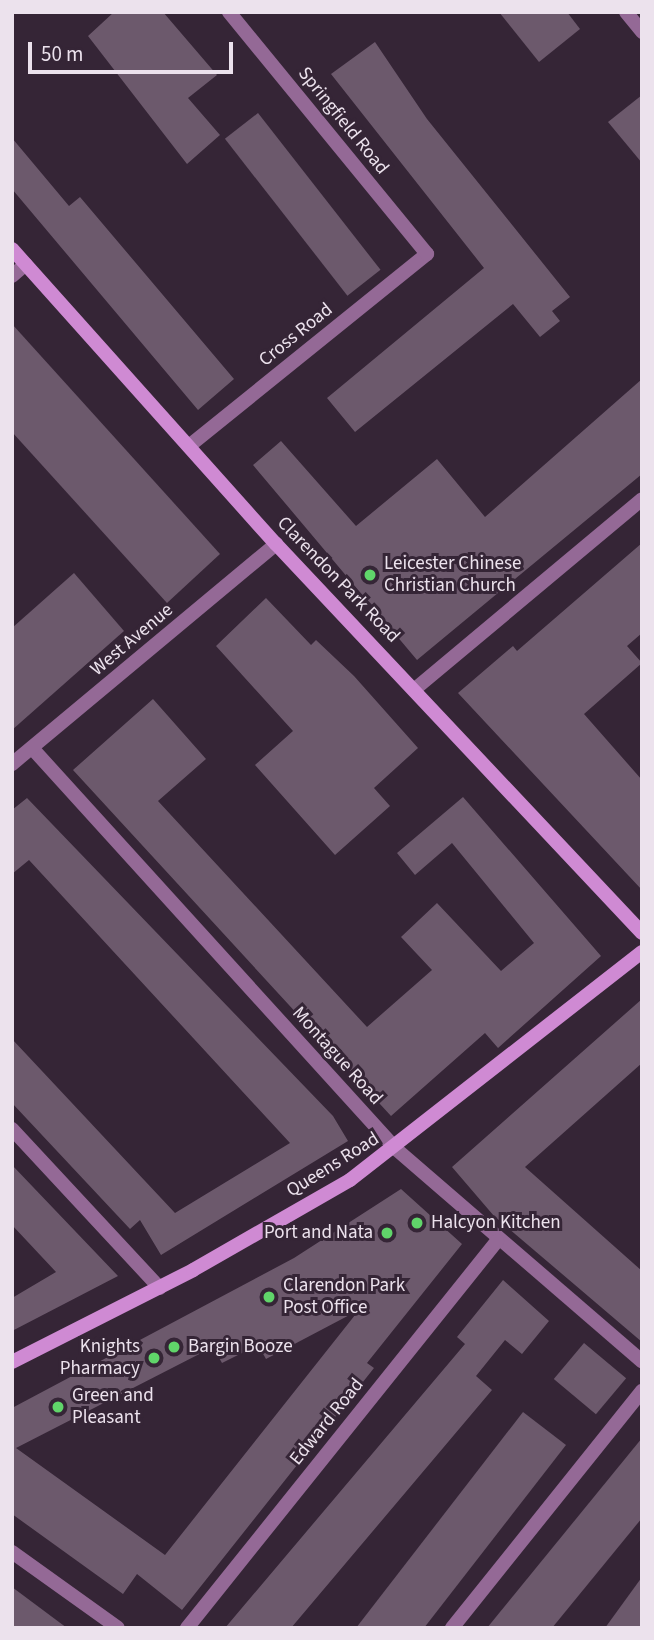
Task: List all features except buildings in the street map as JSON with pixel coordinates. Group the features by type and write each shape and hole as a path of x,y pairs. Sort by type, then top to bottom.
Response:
{"street":[{"name":"Springfield Road","path":"229,12 427,254"},
{"path":"626,12 642,32"},
{"name":"Clarendon Park Road","path":"12,249 276,544 642,933"},
{"name":"Cross Road","path":"189,446 427,254"},
{"path":"12,276 26,264"},
{"path":"415,689 642,499"},
{"name":"West Avenue","path":"12,764 276,544"},
{"name":"Montague Road","path":"32,748 396,1149 497,1241 642,1360"},
{"name":"Queens Road","path":"12,1362 160,1288 396,1149 642,952"},
{"path":"12,1129 160,1288"},
{"name":"Edward Road","path":"187,1628 497,1241"},
{"path":"452,1628 642,1391"},
{"path":"12,1552 118,1628"}],"place":[{"name":"Leicester Chinese Christian Church","path":"370,575"},
{"name":"Halcyon Kitchen","path":"417,1223"},
{"name":"Port and Nata","path":"387,1233"},
{"name":"Clarendon Park Post Office","path":"269,1297"},
{"name":"Bargin Booze","path":"174,1347"},
{"name":"Knights Pharmacy","path":"154,1358"},
{"name":"Green and Pleasant","path":"58,1407"}]}
